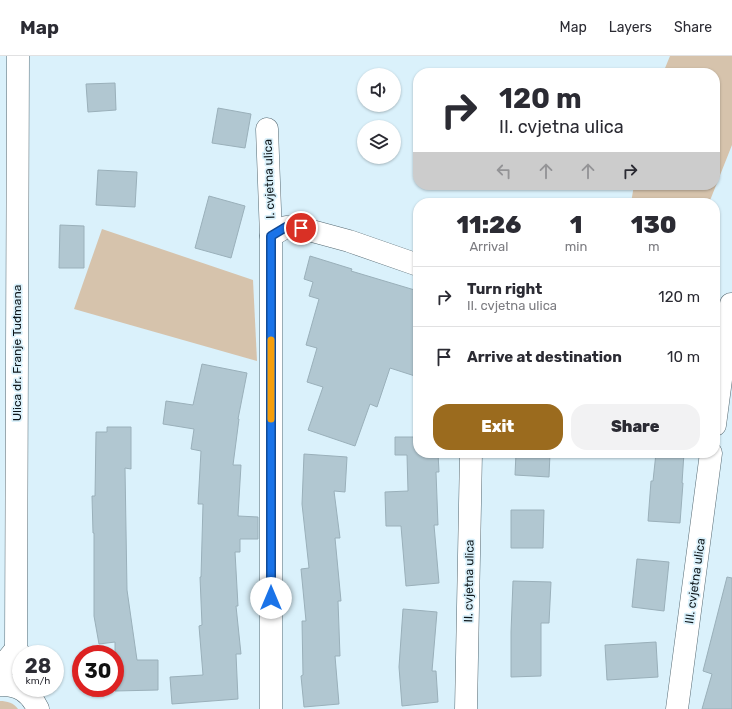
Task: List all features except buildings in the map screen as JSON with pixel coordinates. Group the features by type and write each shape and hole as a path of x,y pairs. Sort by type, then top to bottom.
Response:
{"street":[{"name":"Ulica dr. Franje Tuđmana","path":"18,56 19,645"},
{"name":"I. cvjetna ulica","path":"267,128 271,236 271,709"},
{"path":"271,236 286,227 301,228 349,241 413,263"},
{"path":"720,387 731,304"},
{"name":"II. cvjetna ulica","path":"466,709 471,458"},
{"name":"III. cvjetna ulica","path":"677,709 710,458"},
{"name":"Ulica dr. Franje Tuđmana","path":"0,676 7,660 12,657"},
{"path":"0,685 12,686"}],"shaded area":[{"path":"670,56 732,56 732,145 720,175 720,68 665,68"},
{"path":"633,190 714,190 711,198 632,198"},
{"path":"102,229 253,280 257,361 74,309"},
{"path":"0,701 10,703 18,709 0,709"}],"slow traffic":[{"path":"271,340 271,419"}],"route":[{"path":"271,598 271,236 286,227 301,228"}]}
